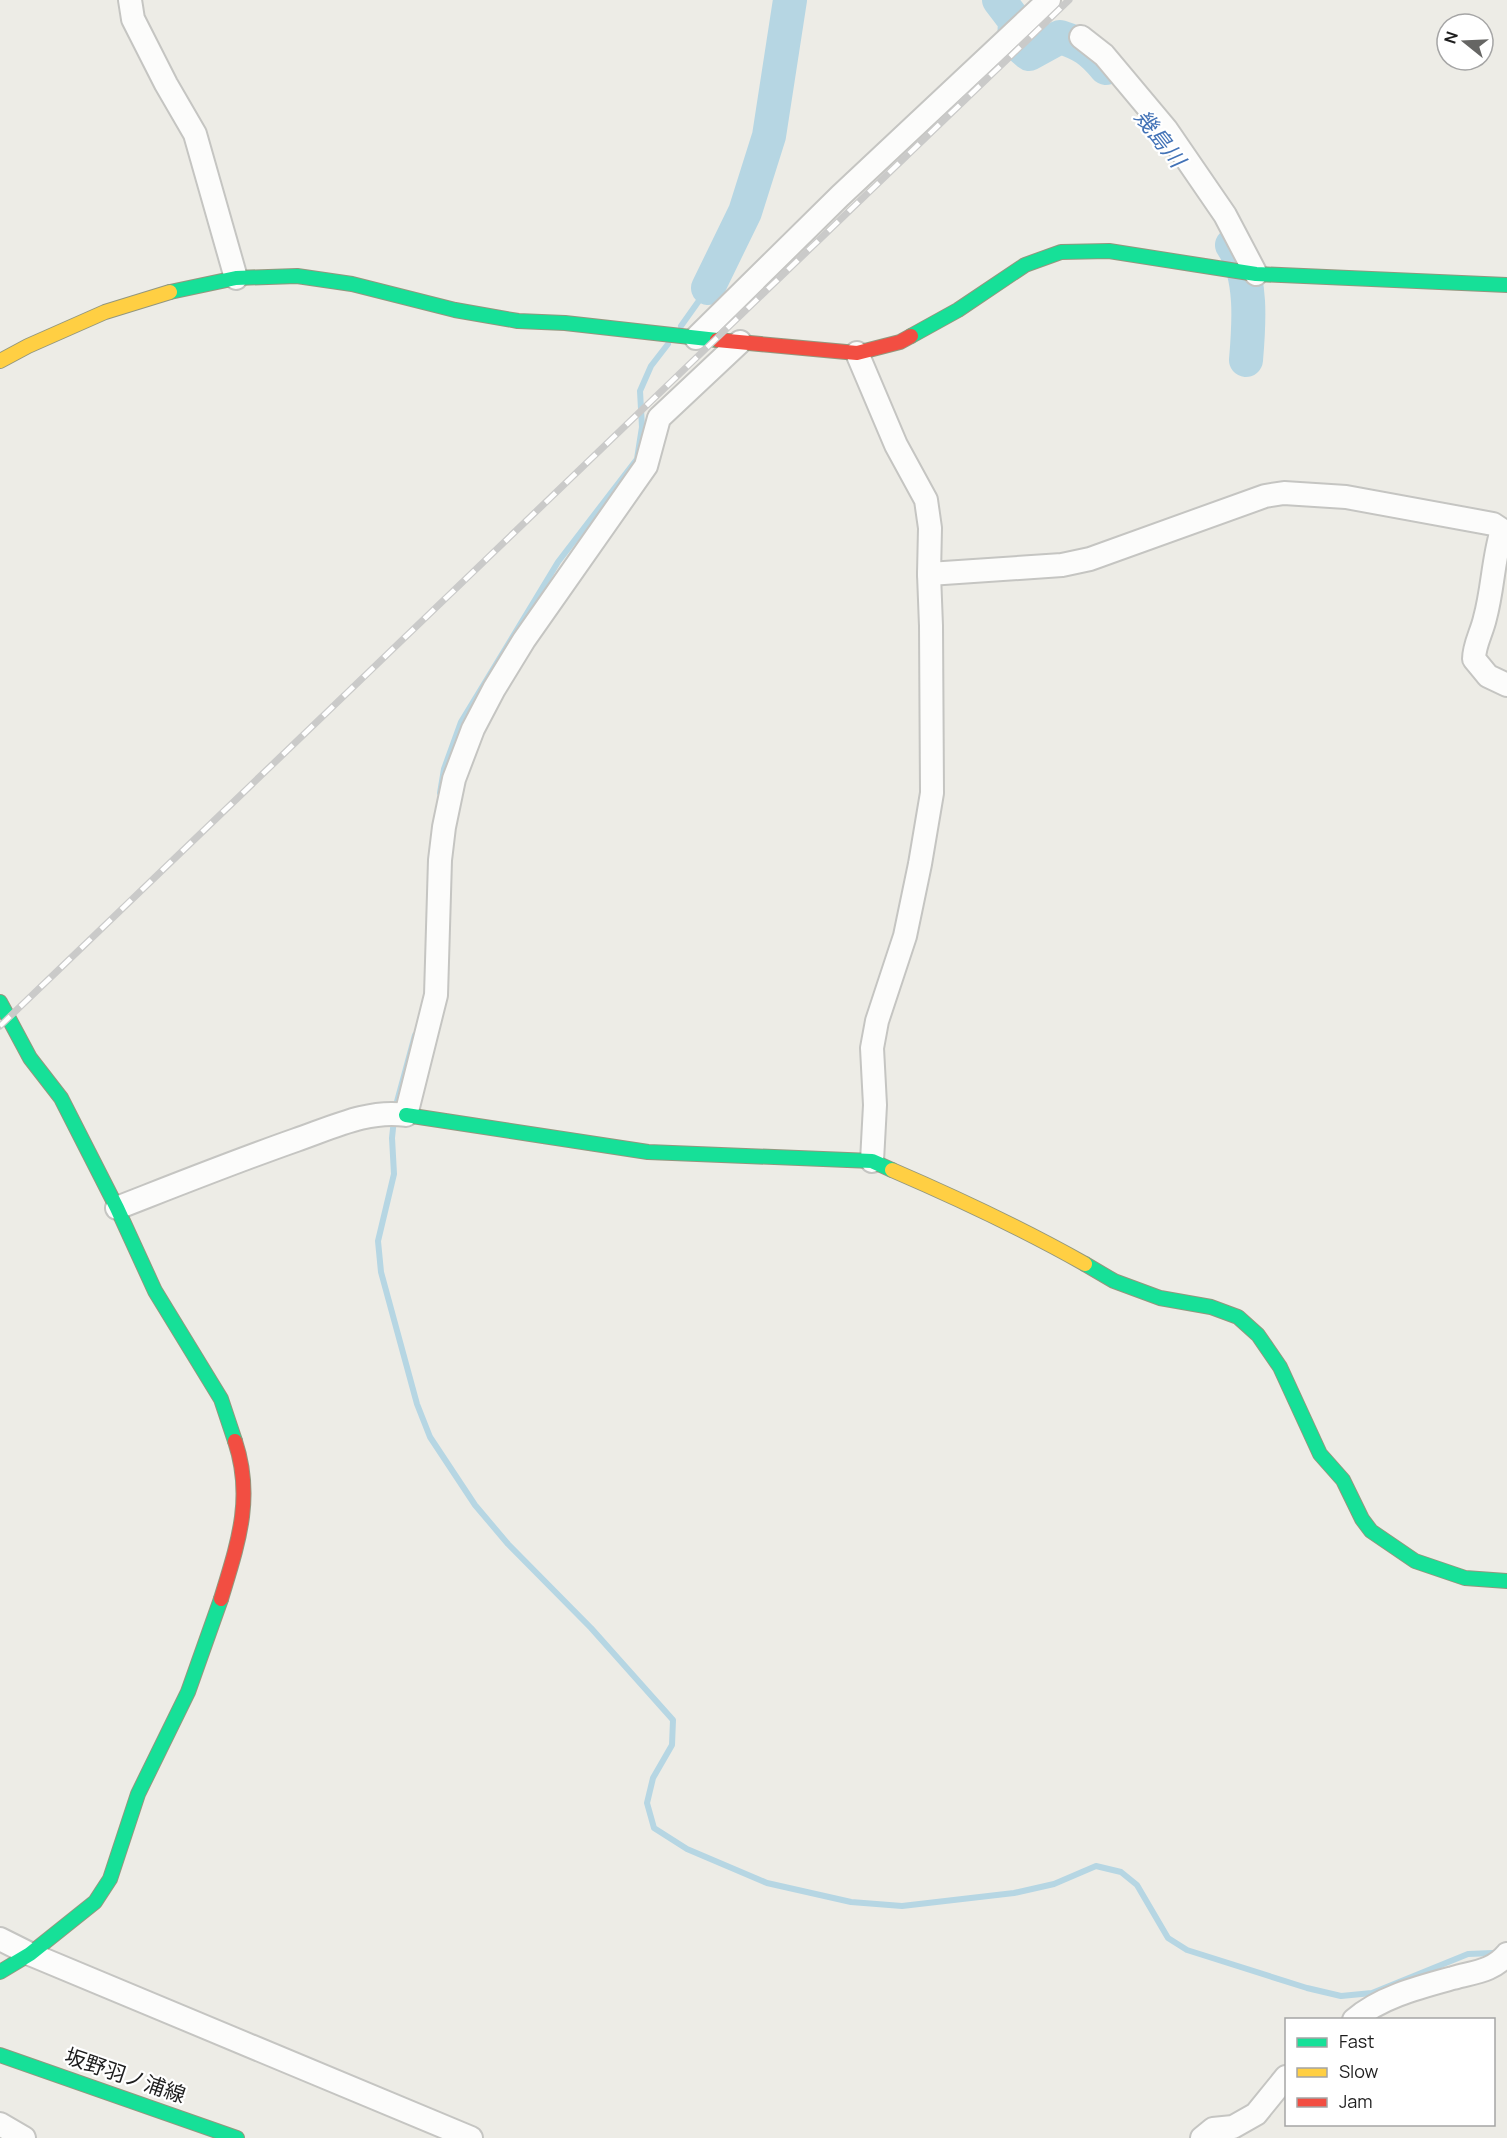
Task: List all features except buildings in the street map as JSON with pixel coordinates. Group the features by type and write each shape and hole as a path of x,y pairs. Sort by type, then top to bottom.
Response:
{"street":[{"path":"130,0 133,19 195,134 236,278"},
{"path":"693,338 1049,0"},
{"path":"1081,37 1104,55 1166,129 1225,215 1256,274"},
{"path":"0,361 105,312 174,291 236,278 297,276 352,284 455,310 518,321 565,322 693,338 857,353 900,342 958,310 1025,265 1061,252 1109,251 1256,274 1507,285"},
{"path":"398,1114 436,995 440,860 444,827 454,779 473,729 494,688 524,640 646,466 659,418 740,342"},
{"path":"857,353 896,445 926,500 930,528 928,574 931,626 932,793 921,864 904,936 877,1021 872,1048 875,1105 872,1161"},
{"path":"928,574 1062,565 1090,560 1265,496 1284,493 1346,497 1493,524 1502,530 1497,546 1485,618 1474,652 1474,659 1488,676 1507,685"},
{"path":"0,1002 30,1058 61,1098 117,1208 155,1292 222,1399 240,1456 245,1495 238,1539 215,1618 189,1692 138,1794 110,1879 95,1902 30,1954 0,1972"},
{"path":"117,1208 266,1151 366,1116 398,1114 648,1152 872,1161 932,1187 1054,1247 1114,1281 1160,1298 1211,1307 1238,1317 1258,1335 1280,1367 1320,1454 1343,1480 1371,1532 1414,1561 1465,1578 1507,1581"},
{"path":"0,1939 30,1954 471,2138"},
{"path":"1356,2018 1390,1998 1484,1971 1503,1959"},
{"name":"坂野羽ノ浦線","path":"0,2055 237,2138"},
{"path":"1202,2138 1213,2129 1233,2127 1256,2114 1285,2079"},
{"path":"0,2124 24,2138"}],"waterway":[{"name":"幾島川","path":"708,288 745,212 769,136 790,0"},
{"name":"幾島川","path":"999,0 1015,21 1014,41 1029,54 1060,37 1086,48 1106,68"},
{"name":"幾島川","path":"1232,245 1239,257 1248,301 1246,360"},
{"path":"681,326 708,288"},
{"path":"440,793 444,769 461,722 558,562 637,459 642,427 640,391 651,366 668,344"},
{"path":"395,1109 415,1035"},
{"path":"394,1119 392,1138 394,1174 378,1241 381,1272 417,1404 430,1437 475,1505 508,1544 591,1628 673,1720 672,1745 653,1778 647,1803 654,1828 687,1849 767,1883 851,1902 902,1906 1014,1893 1054,1884 1096,1866 1121,1872 1137,1885 1168,1938 1187,1950 1307,1988 1341,1996 1372,1993 1468,1954 1493,1953 1499,1956"}],"railway":[{"path":"0,1026 1069,0"}],"traffic: fast":[{"path":"911,336 958,310 1025,265 1061,252 1109,251 1256,274 1507,285"},
{"path":"170,292 236,278 297,276 352,284 455,310 518,321 565,323 717,340"},
{"path":"0,1002 30,1058 61,1098 117,1208 155,1291 221,1399 235,1441"},
{"path":"406,1115 648,1152 872,1161 892,1170"},
{"path":"1085,1264 1114,1281 1160,1298 1211,1307 1238,1317 1258,1335 1280,1367 1320,1454 1343,1480 1362,1519 1371,1531 1415,1561 1465,1578 1507,1581"},
{"path":"0,1972 30,1954 95,1902 110,1879 138,1794 188,1692 221,1599"},
{"path":"0,2055 237,2138"}],"traffic: slow":[{"path":"0,361 105,312 170,292"},
{"path":"892,1170 990,1214 1085,1264"}],"traffic: jam":[{"path":"717,340 857,353 900,342 911,336"},
{"path":"221,1599 242,1520 243,1482 241,1462 235,1441"}]}
